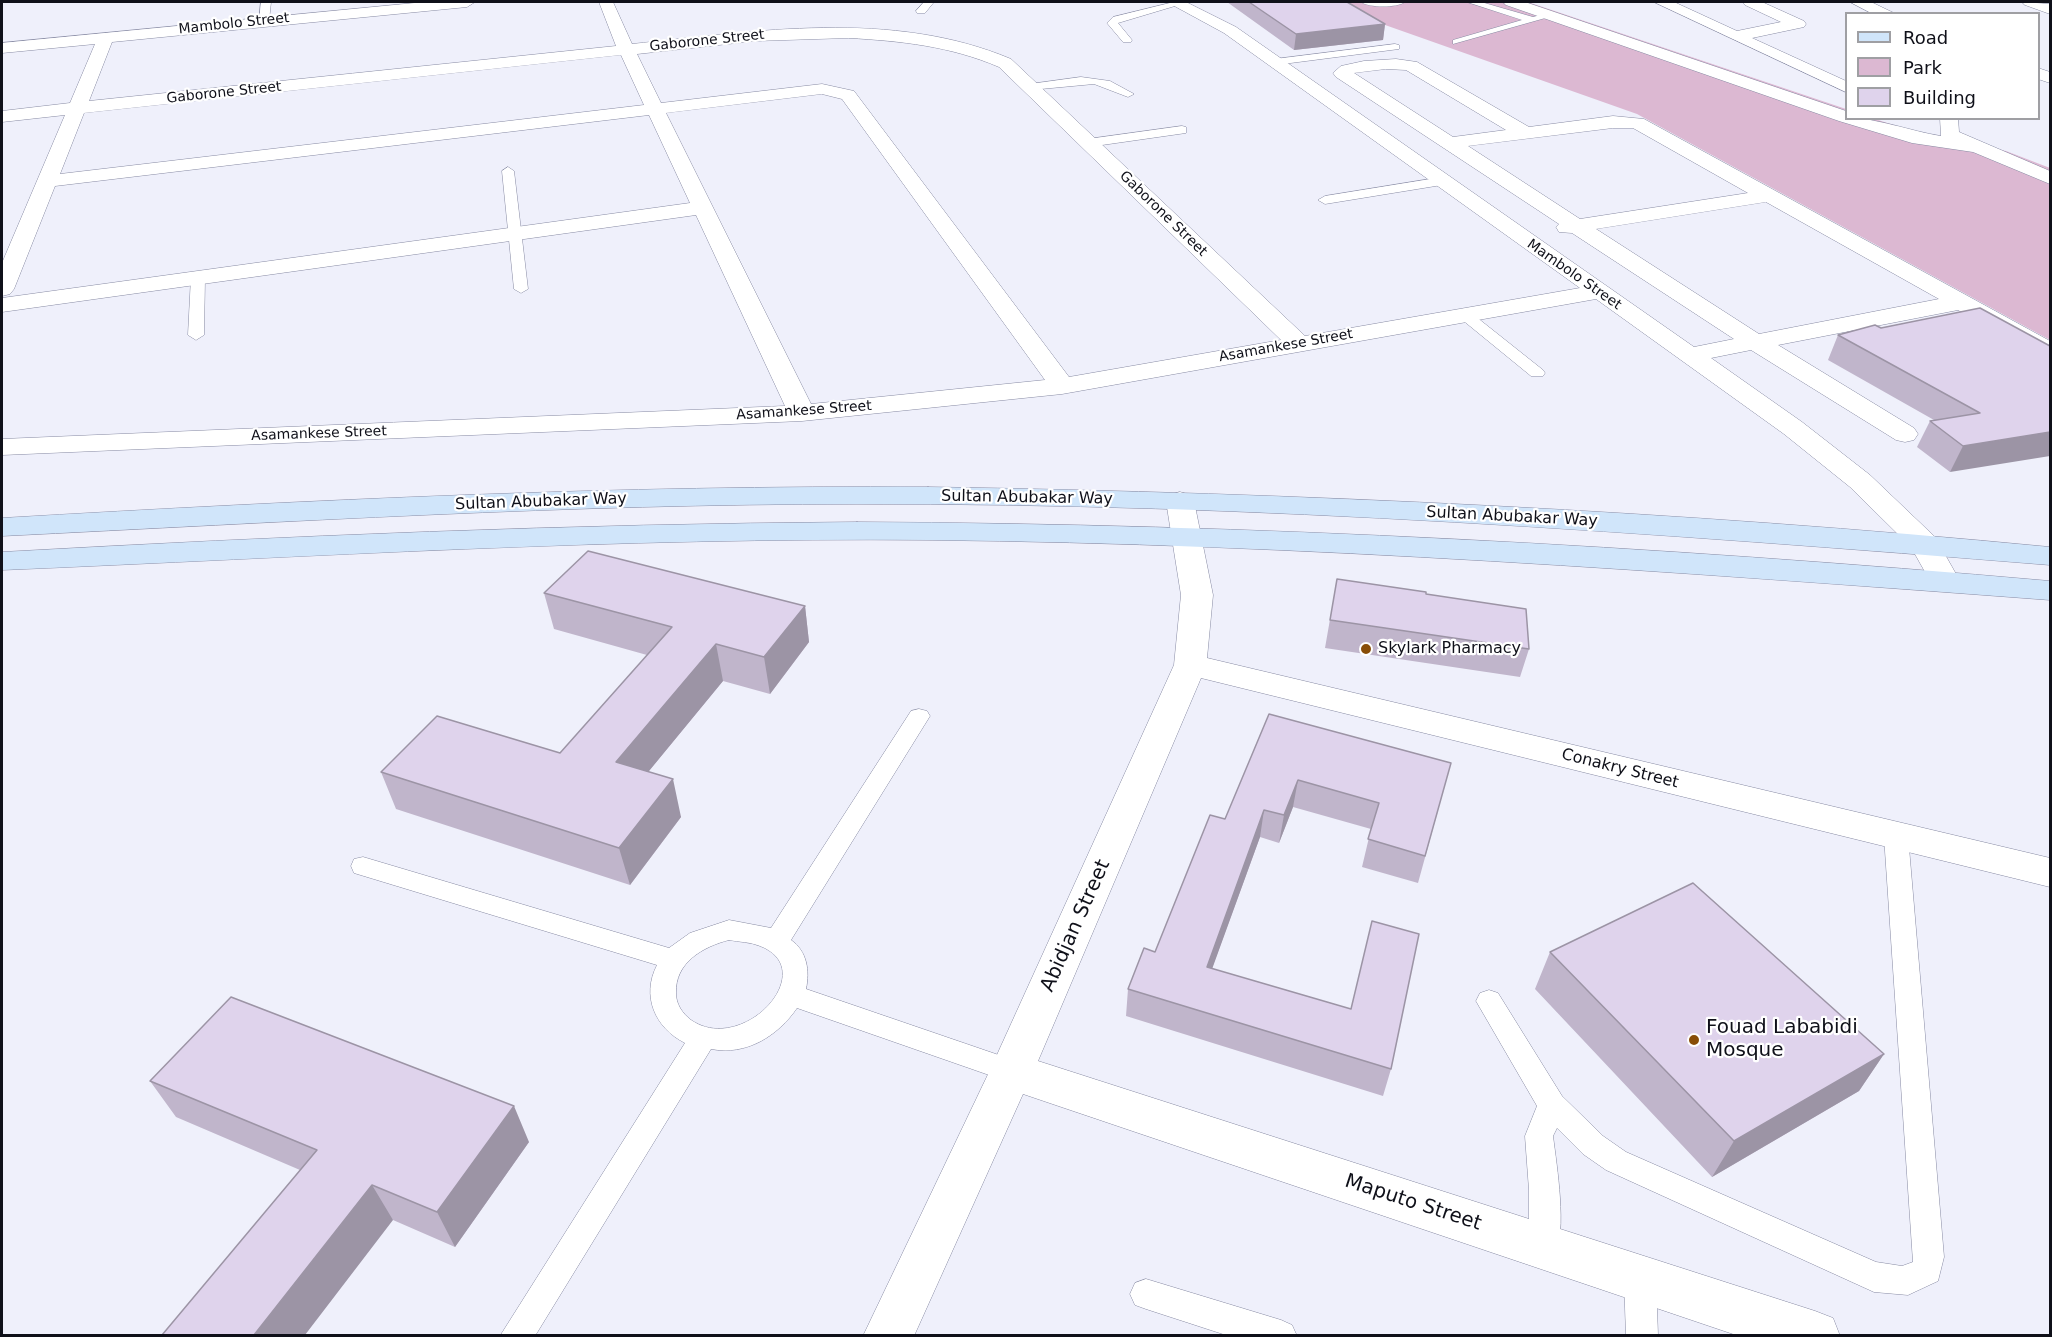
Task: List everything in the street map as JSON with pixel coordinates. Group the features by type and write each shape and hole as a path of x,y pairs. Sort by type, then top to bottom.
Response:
{"main road":[{"name":"Sultan Abubakar Way","path":"2,527 239,512 564,500 858,495 1183,519 1626,558 1945,581 2050,591"},
{"name":"Sultan Abubakar Way","path":"2,561 218,548 549,537 856,531 1183,519 1613,522 1924,543 2050,556"}],"street":[{"name":"Mambolo Street","path":"2,48 264,21 375,6 467,2"},
{"path":"606,2 626,49 802,413"},
{"name":"Mambolo Street","path":"1177,2 1230,30 1793,428 1860,481 1924,543 1945,581"},
{"path":"1511,2 1845,117"},
{"path":"1662,2 1845,87"},
{"path":"1736,36 1798,24 1750,2"},
{"path":"1858,2 1883,12"},
{"path":"2030,2 2050,9"},
{"name":"Gaborone Street","path":"2,116 626,49 798,33 906,38 952,43 983,51 1005,63 1299,344"},
{"path":"2,289 106,37"},
{"path":"1525,133 1411,66 1394,63 1344,70 1342,73 1755,342 1905,434"},
{"path":"48,181 822,89 848,95 1062,386"},
{"path":"1857,120 1912,138 1978,147"},
{"path":"1924,120 1950,127 1978,147 2050,178"},
{"path":"1450,143 1613,122 1637,123 2050,351"},
{"path":"1518,235 1767,196"},
{"path":"2,305 703,208"},
{"name":"Asamankese Street","path":"2,447 802,413 1062,386 1599,292"},
{"path":"1690,355 1962,302"},
{"name":"Abidjan Street","path":"888,1335 1012,1071 1190,664 1196,626 1197,595 1183,519"},
{"name":"Conakry Street","path":"1190,664 2050,873"},
{"name":"Maputo Street","path":"1012,1071 1815,1335"}],"lane":[{"path":"264,21 266,2"},
{"path":"921,11 929,2"},
{"path":"1127,40 1112,22 1177,2"},
{"path":"1366,2 1400,2"},
{"path":"1472,2 1532,20"},
{"path":"1457,42 1551,15"},
{"path":"1275,62 1395,47"},
{"path":"1030,87 1084,80 1116,84 1128,94"},
{"path":"1088,143 1182,130"},
{"path":"508,171 521,289"},
{"path":"1325,200 1443,181"},
{"path":"196,335 198,277"},
{"path":"1466,315 1537,373"},
{"path":"777,940 919,716"},
{"path":"1489,1001 1552,1104 1593,1145 1616,1161 1874,1277 1896,1282 1910,1281 1928,1270 1929,1257 1896,836"},
{"path":"363,866 675,960"},
{"path":"729,930 755,931 777,940 791,955 797,974 793,996 778,1017 756,1032 729,1040 703,1038 680,1029 666,1012 661,991 667,970 682,951 704,937 729,930"},
{"path":"793,996 1012,1071"},
{"path":"516,1335 703,1038"},
{"path":"1544,1247 1544,1190 1539,1136 1552,1104"},
{"path":"1640,1278 1642,1335"},
{"path":"1146,1293 1281,1335"}],"green space":[{"path":"1320,2 1528,2 1845,109 1845,120 1878,120 1912,131 2006,151 2050,168 2050,340 1637,114"}],"building":[{"path":"1249,2 1347,2 1385,24 1296,34"},
{"path":"1980,308 2050,346 2050,432 1963,446 1930,421 1980,413 1838,335 1875,325 1881,328"},
{"path":"588,551 805,606 764,657 716,644 616,762 673,779 619,848 381,772 437,716 560,753 672,627 544,593"},
{"path":"1337,579 1526,609 1529,649 1330,620"},
{"path":"1269,714 1451,763 1425,856 1368,839 1379,803 1298,780 1284,815 1264,810 1207,967 1351,1009 1372,921 1419,934 1391,1069 1128,989 1144,948 1155,952 1210,815 1225,819"},
{"name":"Fouad Lababidi Mosque","path":"1693,883 1884,1054 1734,1141 1550,952"},
{"path":"231,997 514,1106 437,1212 372,1185 254,1335 162,1335 317,1150 150,1081"}],"place":[{"name":"Skylark Pharmacy","path":"1366,649"},
{"name":"Fouad Lababidi Mosque","path":"1694,1040"}]}
